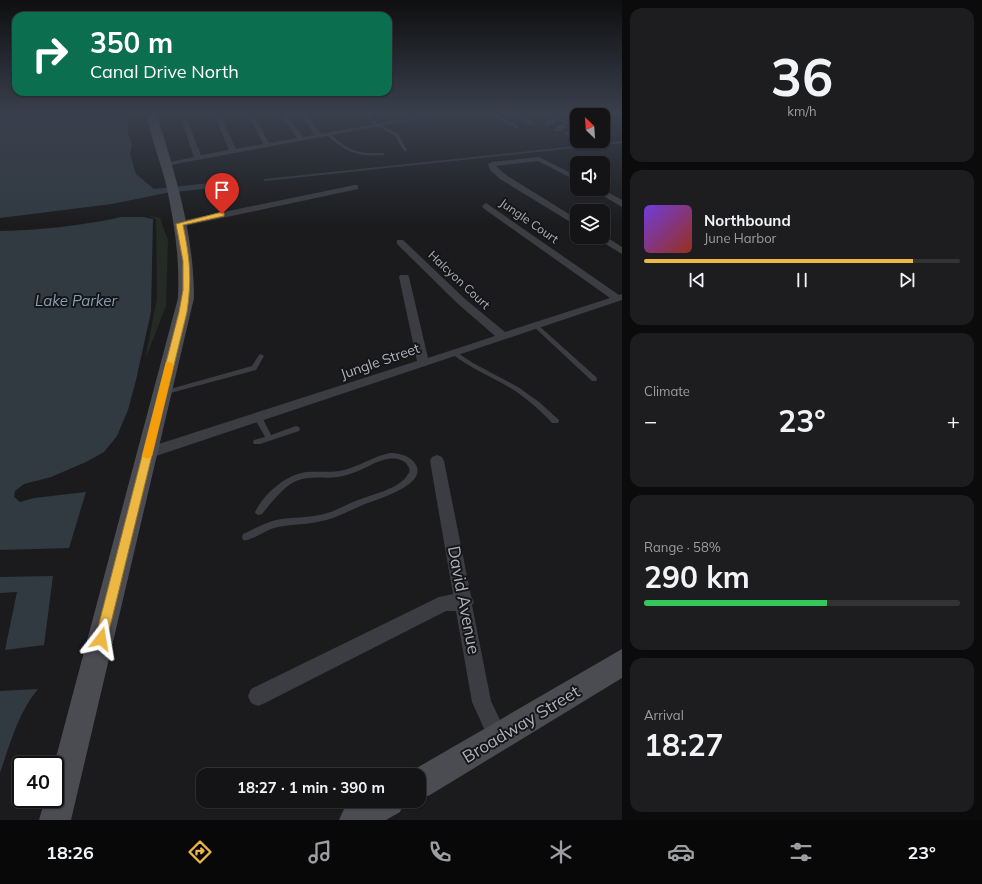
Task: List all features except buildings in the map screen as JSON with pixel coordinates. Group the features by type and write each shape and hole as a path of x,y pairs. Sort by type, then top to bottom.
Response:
{"street":[{"path":"55,820 186,298 187,261 180,224 161,150"},
{"path":"195,150 198,158"},
{"path":"165,164 243,150"},
{"path":"570,175 543,160 514,161 495,163 492,165 503,177 570,219"},
{"path":"180,224 355,187"},
{"path":"608,196 622,204"},
{"name":"Jungle Court","path":"486,206 620,297"},
{"name":"Halcyon Court","path":"400,242 461,301 502,336"},
{"path":"610,244 622,251"},
{"path":"404,277 423,362"},
{"name":"Jungle Street","path":"148,453 620,297"},
{"name":"David Avenue","path":"437,461 465,602 482,702 498,738"},
{"path":"258,696 445,602 465,602"},
{"name":"Broadway Street","path":"426,780 622,663"},
{"path":"355,820 376,808"}],"lane":[{"path":"349,150 352,153 361,155 383,154"},
{"path":"535,326 594,378"},
{"path":"453,352 470,366 500,379 526,396 555,421"},
{"path":"163,393 254,368 261,356"},
{"path":"258,417 269,438"},
{"path":"256,442 296,429"},
{"path":"246,537 275,524 323,518 394,490 406,483 412,476 413,466 406,458 387,456 347,472 322,476 300,476 289,481 273,495 259,512"}],"shaded area":[{"path":"147,215 160,218 168,240 166,306 145,360 157,298 156,219"}],"water":[{"path":"0,150 131,150 130,154 136,174 154,189 219,182 220,187 166,193 112,204 0,218"},
{"name":"Lake Parker","path":"121,217 143,217 153,219 151,312 128,410 117,436 104,452 86,462 51,477 24,484 15,491 14,497 20,502 34,498 86,492 69,548 0,550 0,231 61,227"},
{"path":"53,576 44,645 5,650 17,592 0,593 0,577"},
{"path":"38,689 31,698 20,718 0,773 0,691"}],"waterway":[{"path":"265,180 544,150"}],"slow traffic":[{"path":"147,456 169,364"}],"route":[{"path":"101,639 186,298 187,261 180,224 222,214"}]}
